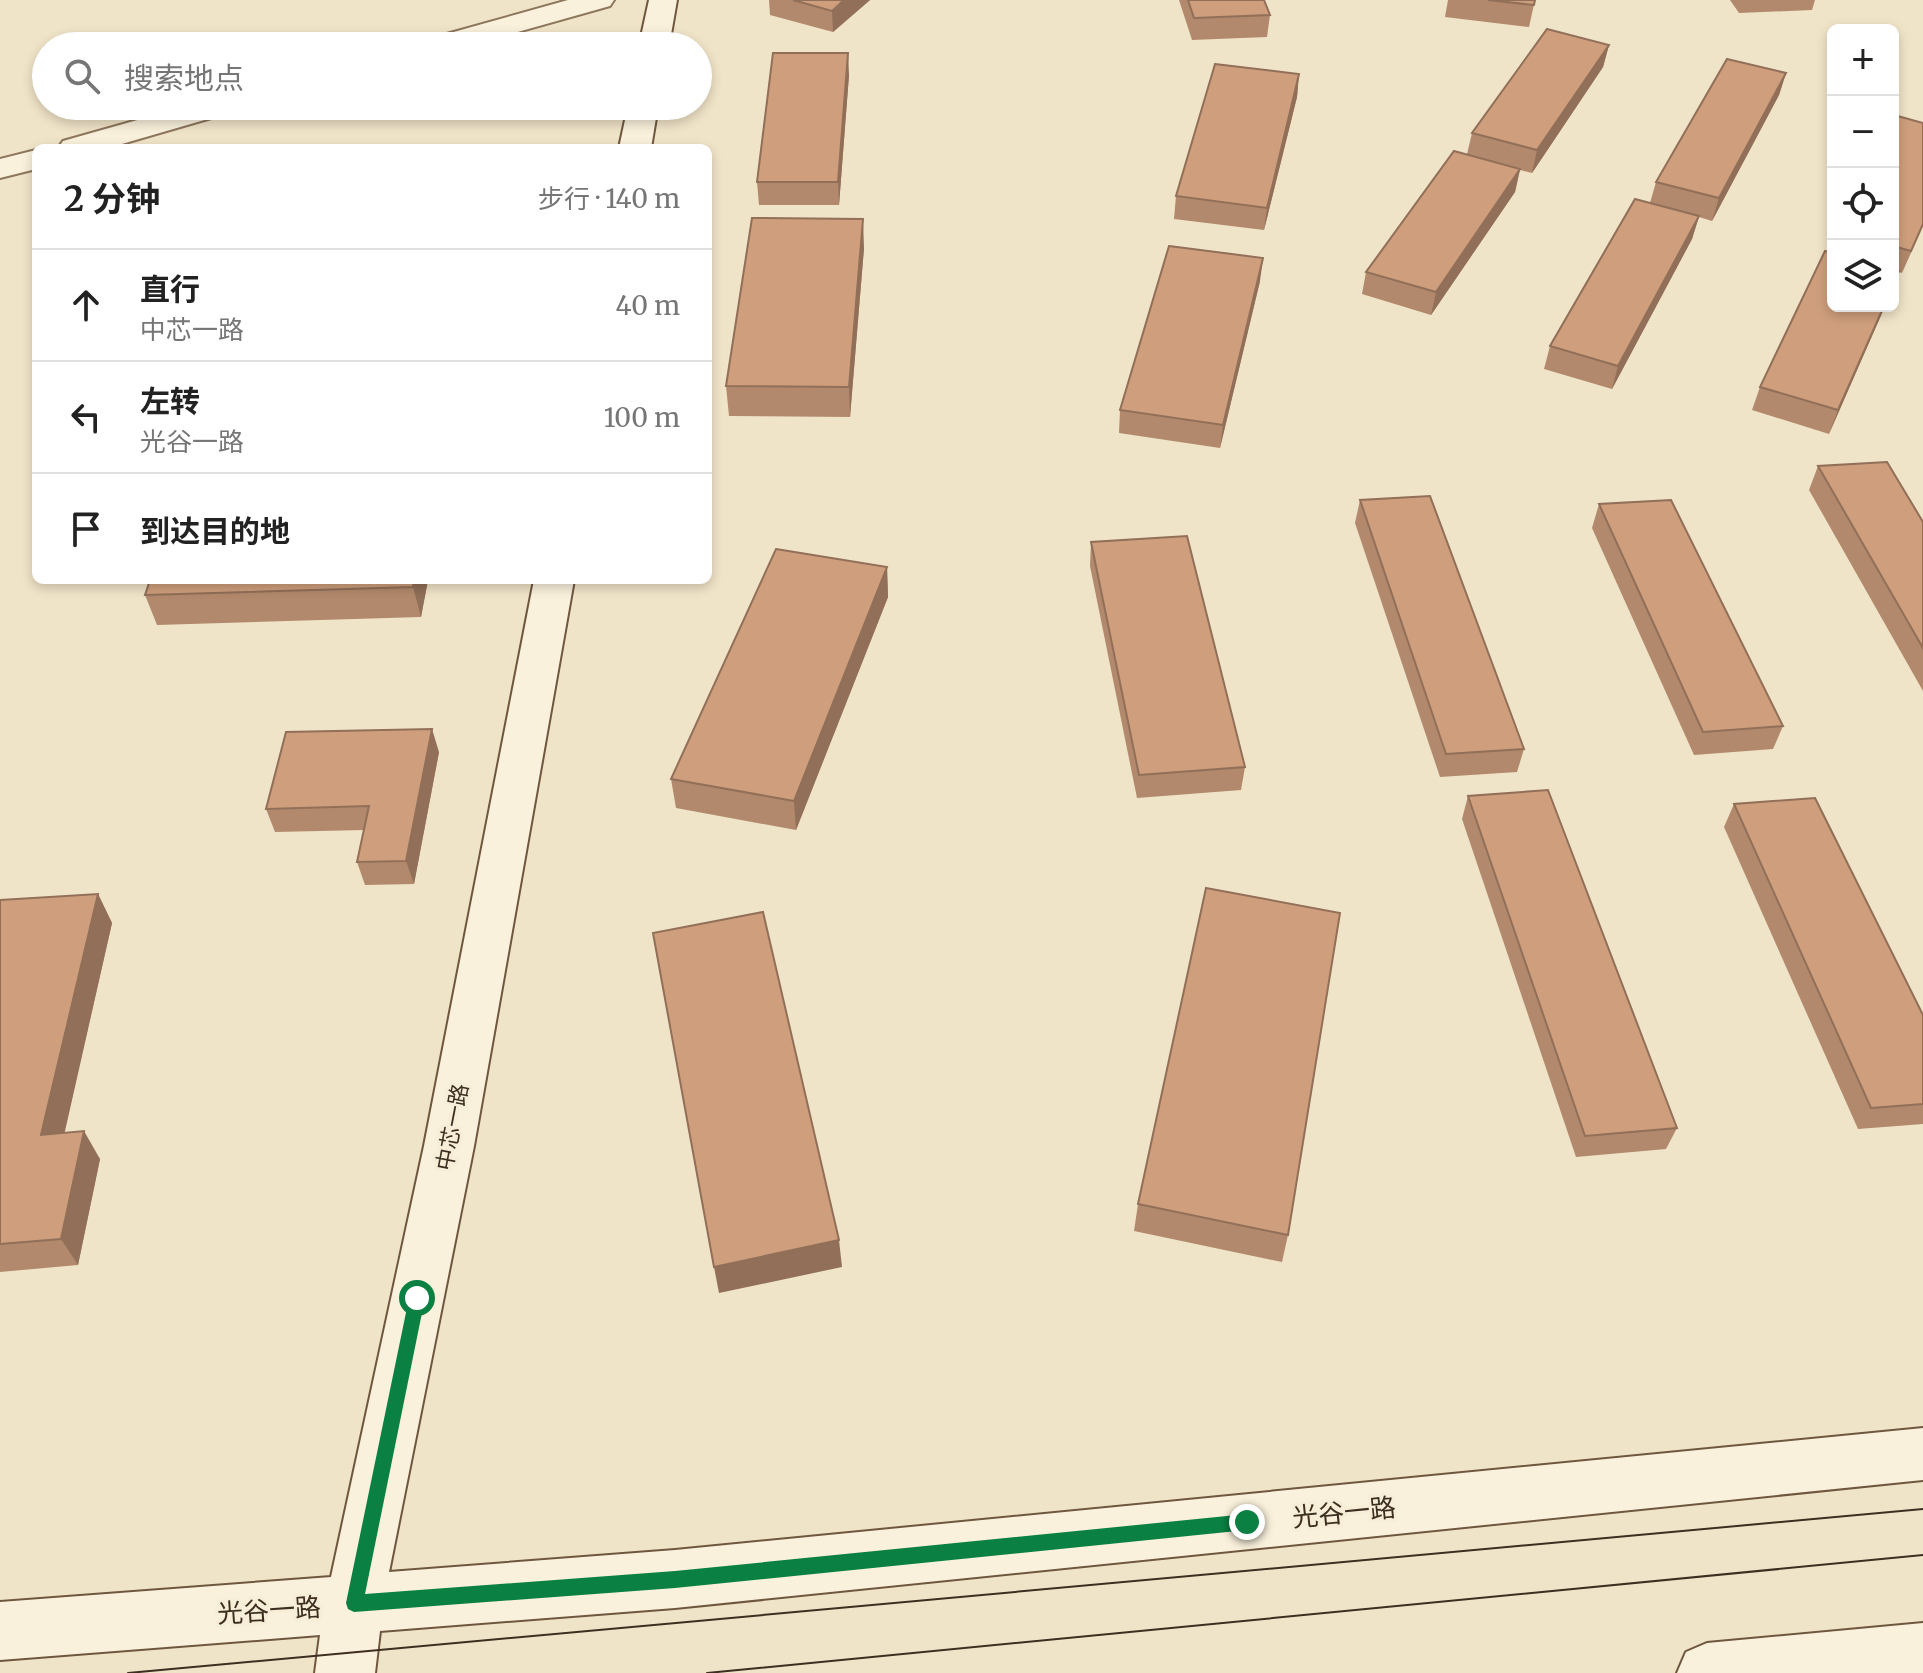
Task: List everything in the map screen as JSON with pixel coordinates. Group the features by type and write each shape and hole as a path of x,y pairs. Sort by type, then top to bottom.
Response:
{"street":[{"path":"485,32 600,0"},
{"path":"657,32 663,0"},
{"path":"88,144 172,120"},
{"path":"636,144 640,120"},
{"path":"0,169 32,160"},
{"name":"中芯一路","path":"345,1673 354,1603 449,1146 553,584"},
{"name":"光谷一路","path":"0,1631 675,1579 1923,1454"},
{"path":"1707,1673 1923,1653"}],"building":[{"path":"793,0 844,0 832,11"},
{"path":"1188,0 1264,0 1270,15 1194,18"},
{"path":"1488,0 1535,0 1534,5"},
{"path":"1547,29 1609,45 1537,150 1472,133"},
{"path":"773,53 848,53 838,182 757,182"},
{"path":"1727,59 1786,73 1719,198 1656,182"},
{"path":"1215,64 1299,74 1267,208 1176,196"},
{"path":"1899,116 1923,123 1923,224 1911,251 1899,248"},
{"path":"1454,151 1520,169 1436,292 1366,272"},
{"path":"1635,199 1699,216 1618,366 1550,346"},
{"path":"752,218 863,219 849,387 726,386"},
{"path":"1169,246 1263,258 1223,425 1120,410"},
{"path":"1827,252 1827,312 1881,312 1838,410 1760,387"},
{"path":"1887,462 1923,522 1923,648 1818,466"},
{"path":"1430,496 1524,749 1446,754 1360,500"},
{"path":"1671,500 1783,726 1703,732 1599,504"},
{"path":"1187,536 1245,767 1139,775 1091,542"},
{"path":"776,549 887,567 794,801 671,779"},
{"path":"149,584 413,584 413,587 145,595"},
{"path":"432,729 406,861 357,862 369,806 266,809 286,732"},
{"path":"1548,790 1677,1128 1585,1136 1468,796"},
{"path":"1815,798 1923,1015 1923,1104 1871,1108 1734,804"},
{"path":"1206,888 1340,913 1288,1235 1138,1204"},
{"path":"98,894 41,1135 84,1131 61,1239 0,1244 0,900"},
{"path":"763,912 839,1240 714,1267 653,933"}],"tram line":[{"path":"128,1673 1923,1509"},
{"path":"707,1673 1923,1555"}],"route":[{"path":"417,1298 354,1603 675,1579 1247,1522"}]}
